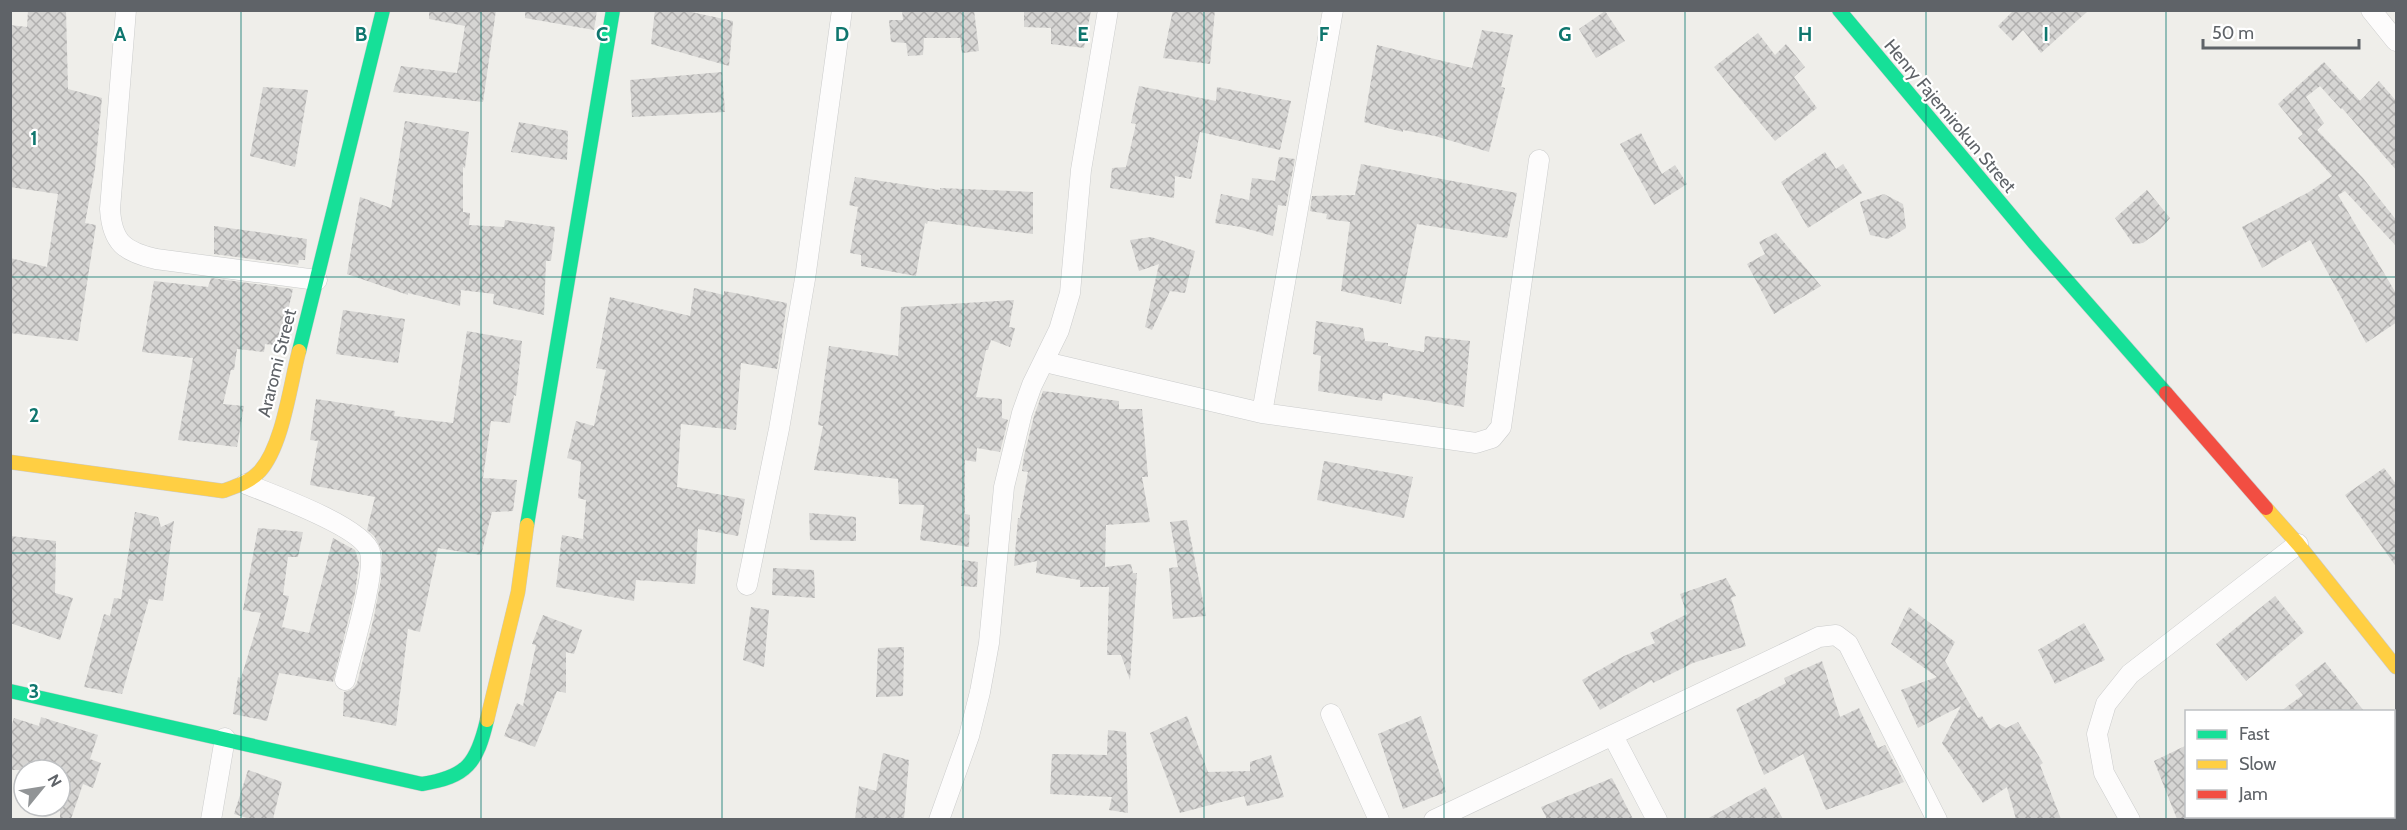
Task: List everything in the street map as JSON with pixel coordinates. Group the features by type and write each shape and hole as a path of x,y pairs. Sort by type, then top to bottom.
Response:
{"street":[{"path":"126,10 110,209 111,225 118,242 134,254 156,259 317,280"},
{"name":"Araromi Street","path":"246,484 266,465 275,447 383,10"},
{"path":"10,691 422,784 456,775 473,761 483,738 518,592 533,485 613,10"},
{"path":"747,585 779,429 805,279 842,10"},
{"path":"939,819 969,736 980,692 989,643 1004,487 1022,413 1032,386 1059,330 1070,293 1081,170 1108,10"},
{"path":"1262,413 1333,10"},
{"name":"Henry Fajemirokun Street","path":"1839,10 2035,244 2298,544 2390,645 2397,667"},
{"path":"2372,10 2397,40"},
{"path":"1045,362 1262,413 1476,443 1492,438 1501,427 1539,160"},
{"path":"10,462 223,491 246,484 330,519 362,540 370,551 371,572 345,680"},
{"path":"2130,819 2104,773 2097,734 2106,704 2130,674 2298,544"},
{"path":"1434,819 1819,637 1836,635 1848,644 1937,819"},
{"path":"1331,714 1379,819"},
{"path":"1613,736 1657,819"},
{"path":"211,819 225,738"}],"building":[{"path":"28,10 66,10 68,89 102,98 95,169 85,223 96,225 78,341 10,333 10,258 47,267 58,194 10,187 10,25 27,27"},
{"path":"429,10 496,10 483,102 393,92 401,66 457,73 465,26 429,19"},
{"path":"525,10 597,10 594,30 525,18"},
{"path":"655,10 682,10 733,21 729,66 651,44"},
{"path":"902,10 974,10 979,51 962,53 960,38 924,38 923,55 908,56 906,43 891,42 889,20 903,20"},
{"path":"1024,10 1091,10 1084,48 1051,44 1051,28 1024,27"},
{"path":"1173,10 1215,10 1210,64 1163,58"},
{"path":"2014,10 2089,10 2041,53 2023,30 2013,41 1998,26"},
{"path":"1605,11 1625,41 1596,58 1579,29"},
{"path":"1482,30 1513,35 1501,87 1505,88 1489,152 1435,136 1403,130 1403,132 1364,122 1377,45 1472,68"},
{"path":"1758,33 1775,55 1786,44 1805,67 1794,77 1817,108 1775,141 1714,67"},
{"path":"2324,62 2360,101 2379,81 2397,102 2397,171 2320,86 2306,97 2324,123 2317,130 2363,178 2397,221 2397,247 2345,191 2338,195 2397,295 2397,322 2366,343 2310,240 2262,268 2242,227 2309,192 2332,176 2298,138 2303,134 2278,104"},
{"path":"722,72 725,112 632,117 630,80"},
{"path":"1139,86 1216,101 1217,87 1291,101 1280,150 1200,132 1191,179 1175,176 1174,198 1110,188 1112,168 1126,167 1136,124 1131,123"},
{"path":"263,87 308,90 295,167 250,156"},
{"path":"405,121 469,132 465,168 463,167 463,212 470,213 469,225 504,227 505,220 555,227 551,261 546,261 544,315 493,304 494,294 461,290 460,306 408,293 408,295 347,274 360,197 391,208"},
{"path":"519,122 568,131 567,160 511,152"},
{"path":"1641,133 1662,174 1675,165 1687,184 1654,205 1620,144"},
{"path":"1825,152 1836,169 1843,164 1862,193 1808,228 1781,182"},
{"path":"1279,157 1295,159 1286,206 1278,205 1273,236 1215,223 1221,194 1249,200 1252,178 1275,181"},
{"path":"1361,164 1517,193 1507,238 1417,224 1401,304 1341,291 1350,222 1326,219 1327,214 1310,211 1312,196 1355,195"},
{"path":"855,177 940,190 940,188 1033,192 1033,234 928,221 927,224 925,223 916,276 861,266 861,255 850,253 858,207 849,205"},
{"path":"2147,190 2170,218 2158,232 2143,243 2133,244 2115,218"},
{"path":"1884,194 1903,204 1906,228 1888,239 1870,235 1860,202"},
{"path":"214,226 307,239 305,260 299,260 298,265 214,254"},
{"path":"1776,233 1821,286 1774,314 1747,264 1765,254 1759,242"},
{"path":"1151,237 1195,251 1185,293 1170,291 1152,330 1145,327 1159,264 1139,271 1130,240"},
{"path":"211,278 293,289 280,346 265,344 264,352 237,349 234,370 231,370 223,404 244,406 237,447 178,440 193,358 142,352 154,281 208,287"},
{"path":"694,288 724,295 724,291 787,303 777,369 741,363 736,430 681,424 677,487 745,499 738,536 698,529 695,584 636,580 634,601 556,587 562,535 583,539 586,500 578,498 581,462 567,458 576,421 594,426 606,370 596,368 610,297 690,316"},
{"path":"1014,300 1009,327 1015,328 1010,347 991,340 986,350 976,397 1002,399 1002,418 1008,420 1000,452 977,448 976,462 965,460 965,514 970,515 969,547 920,540 924,505 899,504 898,479 814,470 823,426 818,425 829,346 898,356 901,307"},
{"path":"343,310 405,319 398,363 336,354"},
{"path":"1316,321 1363,328 1365,341 1388,343 1388,346 1424,352 1425,336 1470,341 1464,407 1383,393 1382,401 1318,391 1321,356 1313,354"},
{"path":"467,331 522,341 516,396 514,395 510,423 491,421 483,478 517,480 513,511 492,512 481,555 438,548 420,632 408,629 396,726 343,716 344,692 353,689 357,683 374,617 381,579 382,551 374,536 367,530 375,497 310,485 318,441 310,440 316,399 395,411 394,416 453,423"},
{"path":"1043,391 1119,401 1119,409 1142,409 1148,477 1142,477 1150,522 1106,525 1105,567 1131,564 1133,573 1137,573 1130,680 1121,655 1107,655 1109,587 1080,587 1080,580 1036,573 1037,561 1014,566 1018,518 1020,518 1028,472 1022,471 1024,456"},
{"path":"1324,461 1413,477 1404,518 1317,500"},
{"path":"2384,468 2397,485 2397,568 2345,495"},
{"path":"135,512 158,517 161,527 174,521 163,601 149,599 122,694 84,687 104,614 110,616 114,598 121,599"},
{"path":"809,513 856,517 856,541 810,540"},
{"path":"1187,520 1206,616 1173,619 1169,568 1178,567 1170,522"},
{"path":"258,528 303,532 298,557 288,557 283,595 289,596 282,627 309,633 333,538 355,550 359,563 355,593 333,682 279,673 267,721 233,714 238,677 241,678 261,613 243,610"},
{"path":"10,536 56,541 55,593 73,598 60,640 10,623"},
{"path":"962,560 978,562 977,587 961,586"},
{"path":"773,568 814,570 815,598 772,595"},
{"path":"1726,578 1736,596 1731,598 1746,646 1693,663 1653,683 1652,680 1600,710 1582,680 1624,656 1655,643 1650,633 1687,614 1680,594"},
{"path":"2275,596 2304,632 2246,681 2216,644"},
{"path":"751,607 769,610 764,667 743,660"},
{"path":"1909,607 1955,642 1945,661 1978,718 1982,716 1990,729 1999,724 2006,728 2018,722 2043,763 2040,765 2061,819 2016,819 2007,787 1983,803 1942,743 1961,706 1918,728 1901,690 1937,677 1891,644"},
{"path":"543,615 582,630 574,654 566,652 566,693 557,691 535,747 504,736 517,703 523,706 536,645 532,644"},
{"path":"2084,623 2105,660 2055,684 2038,650"},
{"path":"904,647 903,696 876,697 878,648"},
{"path":"1822,661 1840,717 1859,708 1878,748 1885,745 1904,782 1826,810 1803,754 1764,775 1736,709 1786,683 1784,678"},
{"path":"2325,662 2363,710 2282,710 2303,695 2295,685"},
{"path":"1187,716 1208,772 1250,771 1250,762 1271,755 1284,797 1247,806 1244,796 1180,813 1150,733"},
{"path":"1421,716 1446,792 1403,809 1378,734"},
{"path":"41,717 98,735 90,759 101,763 93,788 83,784 72,816 72,758 12,758 12,770 10,770 10,730 14,718 39,726"},
{"path":"1108,730 1126,732 1128,813 1109,810 1112,797 1050,794 1052,754 1107,755"},
{"path":"2185,746 2185,818 2187,819 2177,819 2154,761"},
{"path":"883,753 909,760 904,819 855,819 859,786 876,791"},
{"path":"248,770 282,782 273,819 250,819 234,814"},
{"path":"1612,778 1633,819 1547,819 1541,807"},
{"path":"1765,787 1783,819 1707,819"}],"traffic: fast":[{"path":"299,351 383,10"},
{"path":"527,525 613,10"},
{"path":"1839,10 2035,244 2166,393"},
{"path":"10,691 422,784 450,777 468,766 479,747 487,720"}],"traffic: slow":[{"path":"10,462 223,491 248,481 268,460 285,414 299,351"},
{"path":"2266,508 2298,544 2396,667"},
{"path":"487,720 518,592 527,525"}],"traffic: jam":[{"path":"2166,393 2266,508"}]}
